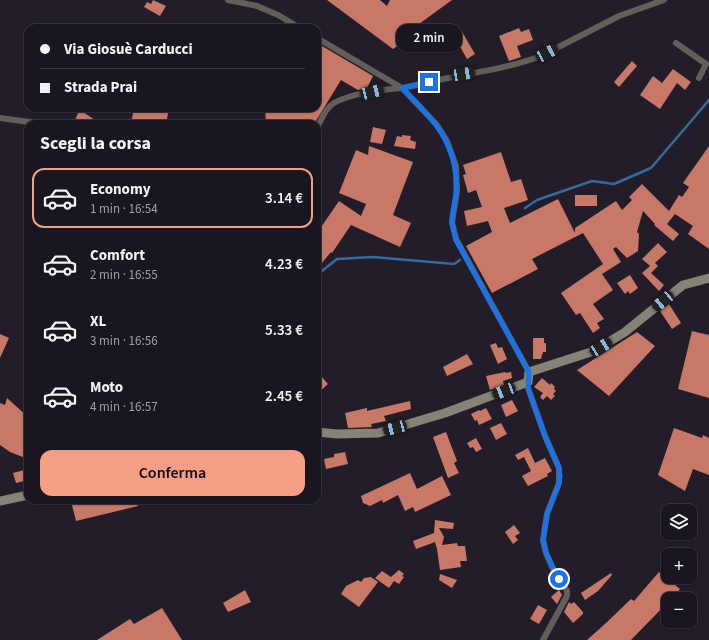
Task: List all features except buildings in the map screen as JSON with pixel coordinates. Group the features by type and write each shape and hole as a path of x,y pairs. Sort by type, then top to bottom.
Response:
{"street":[{"path":"228,0 256,6 278,15 293,24"},
{"path":"321,121 328,108 334,103 386,89 402,88 449,77 506,68 541,56 619,16 664,0"},
{"path":"321,40 402,88 437,125 447,141 456,166 456,191 452,222 456,240 529,377 528,388 545,436 559,468 559,483 547,514 543,540 546,553 552,567 567,591 567,596 543,640"},
{"path":"676,42 706,64 699,78"},
{"path":"0,118 24,121"},
{"path":"321,432 337,434 378,433 445,413 594,351 625,332 683,285 709,278"},
{"path":"0,501 24,495"}],"waterway":[{"path":"525,208 537,200 592,181 614,184 651,168 709,100"},
{"path":"321,272 337,259 373,257 454,264 460,260"}],"route":[{"path":"429,82 402,88 437,125 447,141 456,166 456,191 452,222 456,240 529,372 528,388 545,436 559,468 559,483 547,514 543,531 543,540 546,553 559,579"}]}
